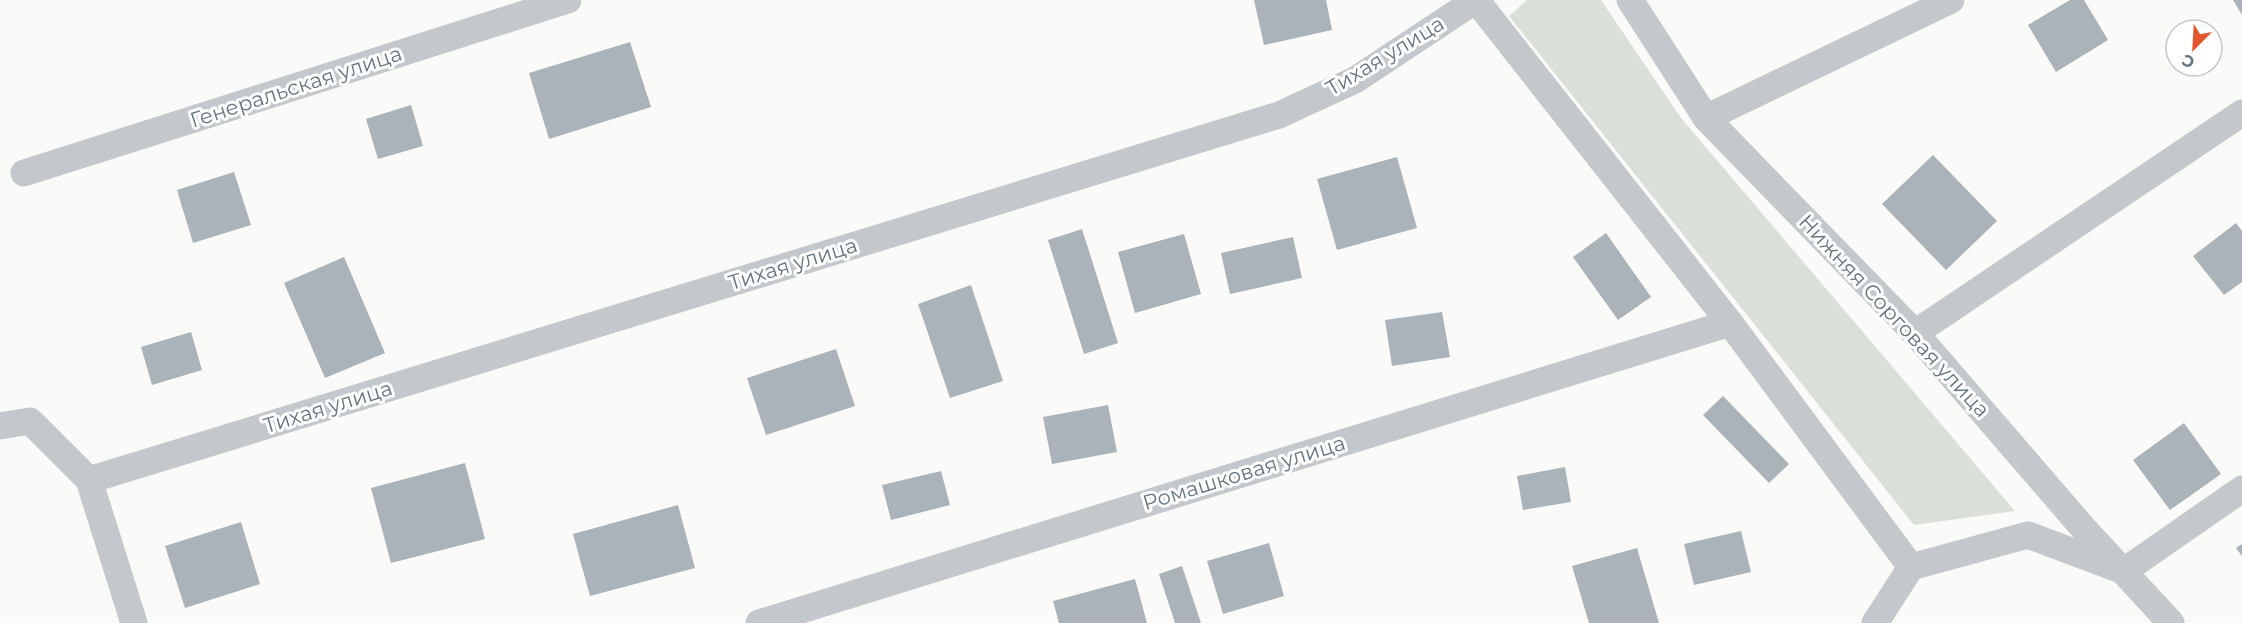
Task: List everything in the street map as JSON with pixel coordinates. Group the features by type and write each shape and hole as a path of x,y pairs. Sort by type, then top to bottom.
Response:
{"street":[{"name":"Генеральская улица","path":"24,173 568,0"},
{"path":"1476,0 1730,323 1911,567"},
{"name":"Тихая улица","path":"89,480 1279,115 1354,80 1476,0"},
{"name":"Нижняя Сорговая улица","path":"1629,0 1706,118 1915,333 2084,529 2171,623"},
{"path":"1706,118 1951,0"},
{"path":"1915,333 2242,113"},
{"name":"Ромашковая улица","path":"759,623 1730,323"},
{"path":"0,426 30,421 89,480 134,623"},
{"path":"1875,623 1911,567 2028,536 2124,571 2242,489"}],"shaded area":[{"path":"1527,0 1601,0 1681,118 2015,511 1914,525 1509,16"}],"building":[{"path":"1254,0 1326,0 1332,30 1264,45"},
{"path":"2070,0 2084,0 2108,40 2056,72 2028,25"},
{"path":"2233,0 2242,0 2242,15"},
{"path":"630,42 651,107 549,139 529,73"},
{"path":"411,105 423,146 378,159 366,119"},
{"path":"1933,155 1997,221 1946,270 1882,204"},
{"path":"1397,157 1417,228 1337,250 1317,179"},
{"path":"234,172 251,225 193,243 177,190"},
{"path":"2236,223 2242,231 2242,282 2224,295 2193,256"},
{"path":"1082,229 1118,343 1084,354 1048,240"},
{"path":"1606,233 1651,297 1618,320 1573,257"},
{"path":"1184,234 1201,294 1135,313 1118,252"},
{"path":"1293,237 1302,278 1230,294 1221,253"},
{"path":"344,257 385,353 325,378 284,283"},
{"path":"971,285 1003,381 950,398 918,304"},
{"path":"1442,312 1450,357 1392,366 1385,320"},
{"path":"191,332 202,370 152,385 141,347"},
{"path":"836,349 855,406 766,435 747,378"},
{"path":"1723,396 1789,464 1769,483 1703,415"},
{"path":"1108,405 1117,452 1052,464 1043,417"},
{"path":"2184,423 2221,474 2170,510 2133,460"},
{"path":"465,463 485,539 391,563 371,488"},
{"path":"1565,467 1571,502 1523,510 1517,476"},
{"path":"941,471 950,505 891,520 882,485"},
{"path":"678,505 695,568 590,596 573,534"},
{"path":"241,522 260,584 185,608 165,546"},
{"path":"1741,531 1751,572 1694,585 1684,544"},
{"path":"1269,543 1284,596 1223,614 1207,561"},
{"path":"2242,544 2242,556 2236,548"},
{"path":"1637,548 1659,623 1589,623 1572,566"},
{"path":"1182,566 1201,623 1175,623 1159,574"},
{"path":"1135,579 1147,623 1059,623 1053,601"}]}
